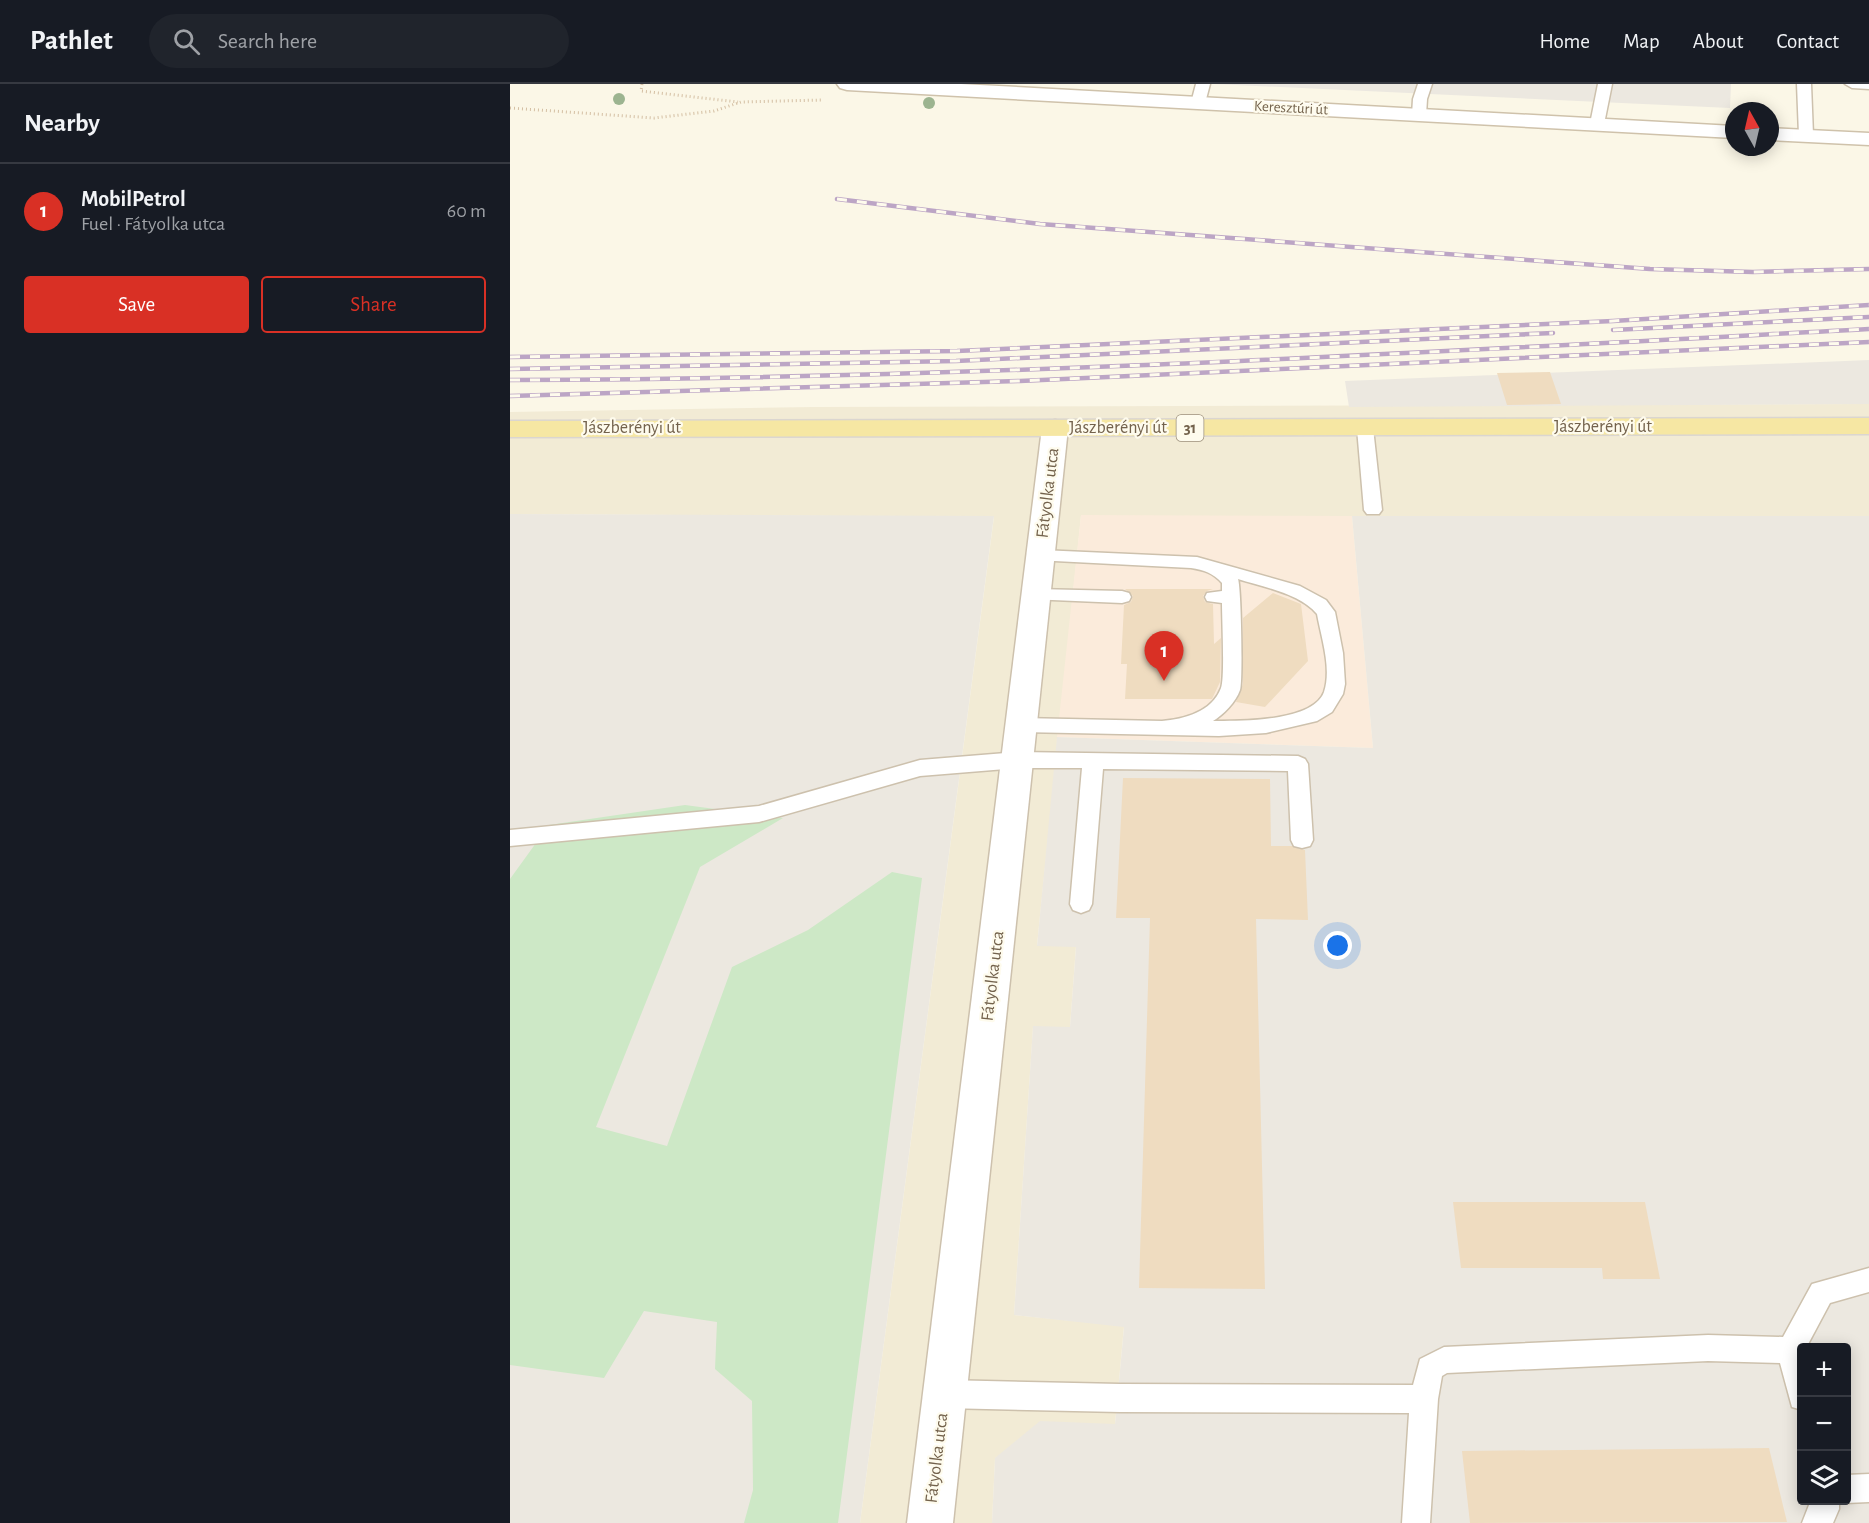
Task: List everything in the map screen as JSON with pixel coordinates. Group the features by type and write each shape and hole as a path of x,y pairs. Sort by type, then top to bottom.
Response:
{"main road":[{"name":"Keresztúri út","path":"847,84 1200,94 1419,115 1725,131"},
{"path":"1779,134 1869,139"},
{"name":"Jászberényi út","path":"510,429 1869,426"},
{"name":"Fátyolka utca","path":"930,1523 1055,428"}],"lane":[{"path":"1419,115 1420,99 1425,84"},
{"path":"1597,124 1605,84"},
{"path":"1804,84 1806,135"},
{"path":"1852,84 1869,85"},
{"path":"1365,428 1372,510"},
{"path":"1021,725 1231,729 1296,720 1315,715 1326,706 1332,696 1335,678 1326,612 1316,599 1213,566 1191,562 1041,556"},
{"path":"1162,728 1182,726 1199,720 1214,711 1231,688 1223,597 1231,583 1228,577 1213,566"},
{"path":"1036,595 1122,597"},
{"path":"510,838 759,814 920,768 1017,760 1298,764 1302,840"},
{"path":"1081,904 1093,761"},
{"path":"1797,1377 1790,1350 1821,1293 1869,1280"},
{"path":"1416,1523 1424,1399 1430,1368 1444,1360 1708,1348 1790,1350"},
{"path":"944,1394 1131,1398 1424,1399"},
{"path":"1851,1489 1869,1488"},
{"path":"1816,1523 1825,1505"}],"path":[{"path":"642,84 641,91 741,102 825,100"},
{"path":"510,108 654,118 714,111 741,102"}],"shaded area":[{"path":"1214,84 1731,84 1730,102 1725,102 1725,108"},
{"path":"1869,360 1869,404 1349,407 1345,381"},
{"path":"1869,404 1869,516 1081,516 1037,945 1076,946 1070,1027 1033,1027 1014,1315 1124,1326 1115,1424 995,1458 992,1523 860,1523 994,517 510,514 510,412 814,407"},
{"path":"510,514 994,516 860,1523 510,1523"},
{"path":"1081,515 1352,516 1373,748 1057,737"},
{"path":"1352,516 1869,516 1869,1523 992,1523 995,1458 1040,1421 1115,1424 1124,1327 1014,1315 1033,1026 1070,1027 1076,947 1037,946 1057,737 1373,748"}],"green space":[{"path":"685,805 783,818 700,867 596,1127 667,1146 732,967 808,930 892,872 922,878 838,1523 744,1523 753,1490 752,1401 715,1369 717,1322 644,1311 604,1378 510,1365 510,879 549,825"}],"building":[{"path":"1550,372 1561,404 1507,405 1497,373"},
{"path":"1125,589 1213,589 1207,591 1203,596 1205,602 1213,604 1214,644 1221,638 1220,682 1212,699 1125,699 1127,664 1121,664 1124,605 1131,602 1133,596"},
{"path":"1273,593 1301,604 1308,661 1265,707 1236,702 1243,684 1243,618"},
{"path":"1123,778 1270,779 1271,846 1292,846 1305,850 1308,920 1256,919 1265,1289 1139,1288 1150,918 1116,918"},
{"path":"1453,1202 1645,1202 1660,1279 1603,1279 1602,1268 1461,1268"},
{"path":"1769,1448 1787,1522 1470,1523 1462,1451"}],"railway":[{"path":"837,199 1040,224 1650,269 1753,272 1869,269"},
{"path":"510,357 957,351 1613,321 1869,305"},
{"path":"1613,330 1869,317"},
{"path":"510,380 680,379 1020,370 1869,329"},
{"path":"510,369 956,361 1553,333"},
{"path":"510,396 1020,381 1869,342"}],"place":[{"name":"MobilPetrol","path":"1164,681"}]}
